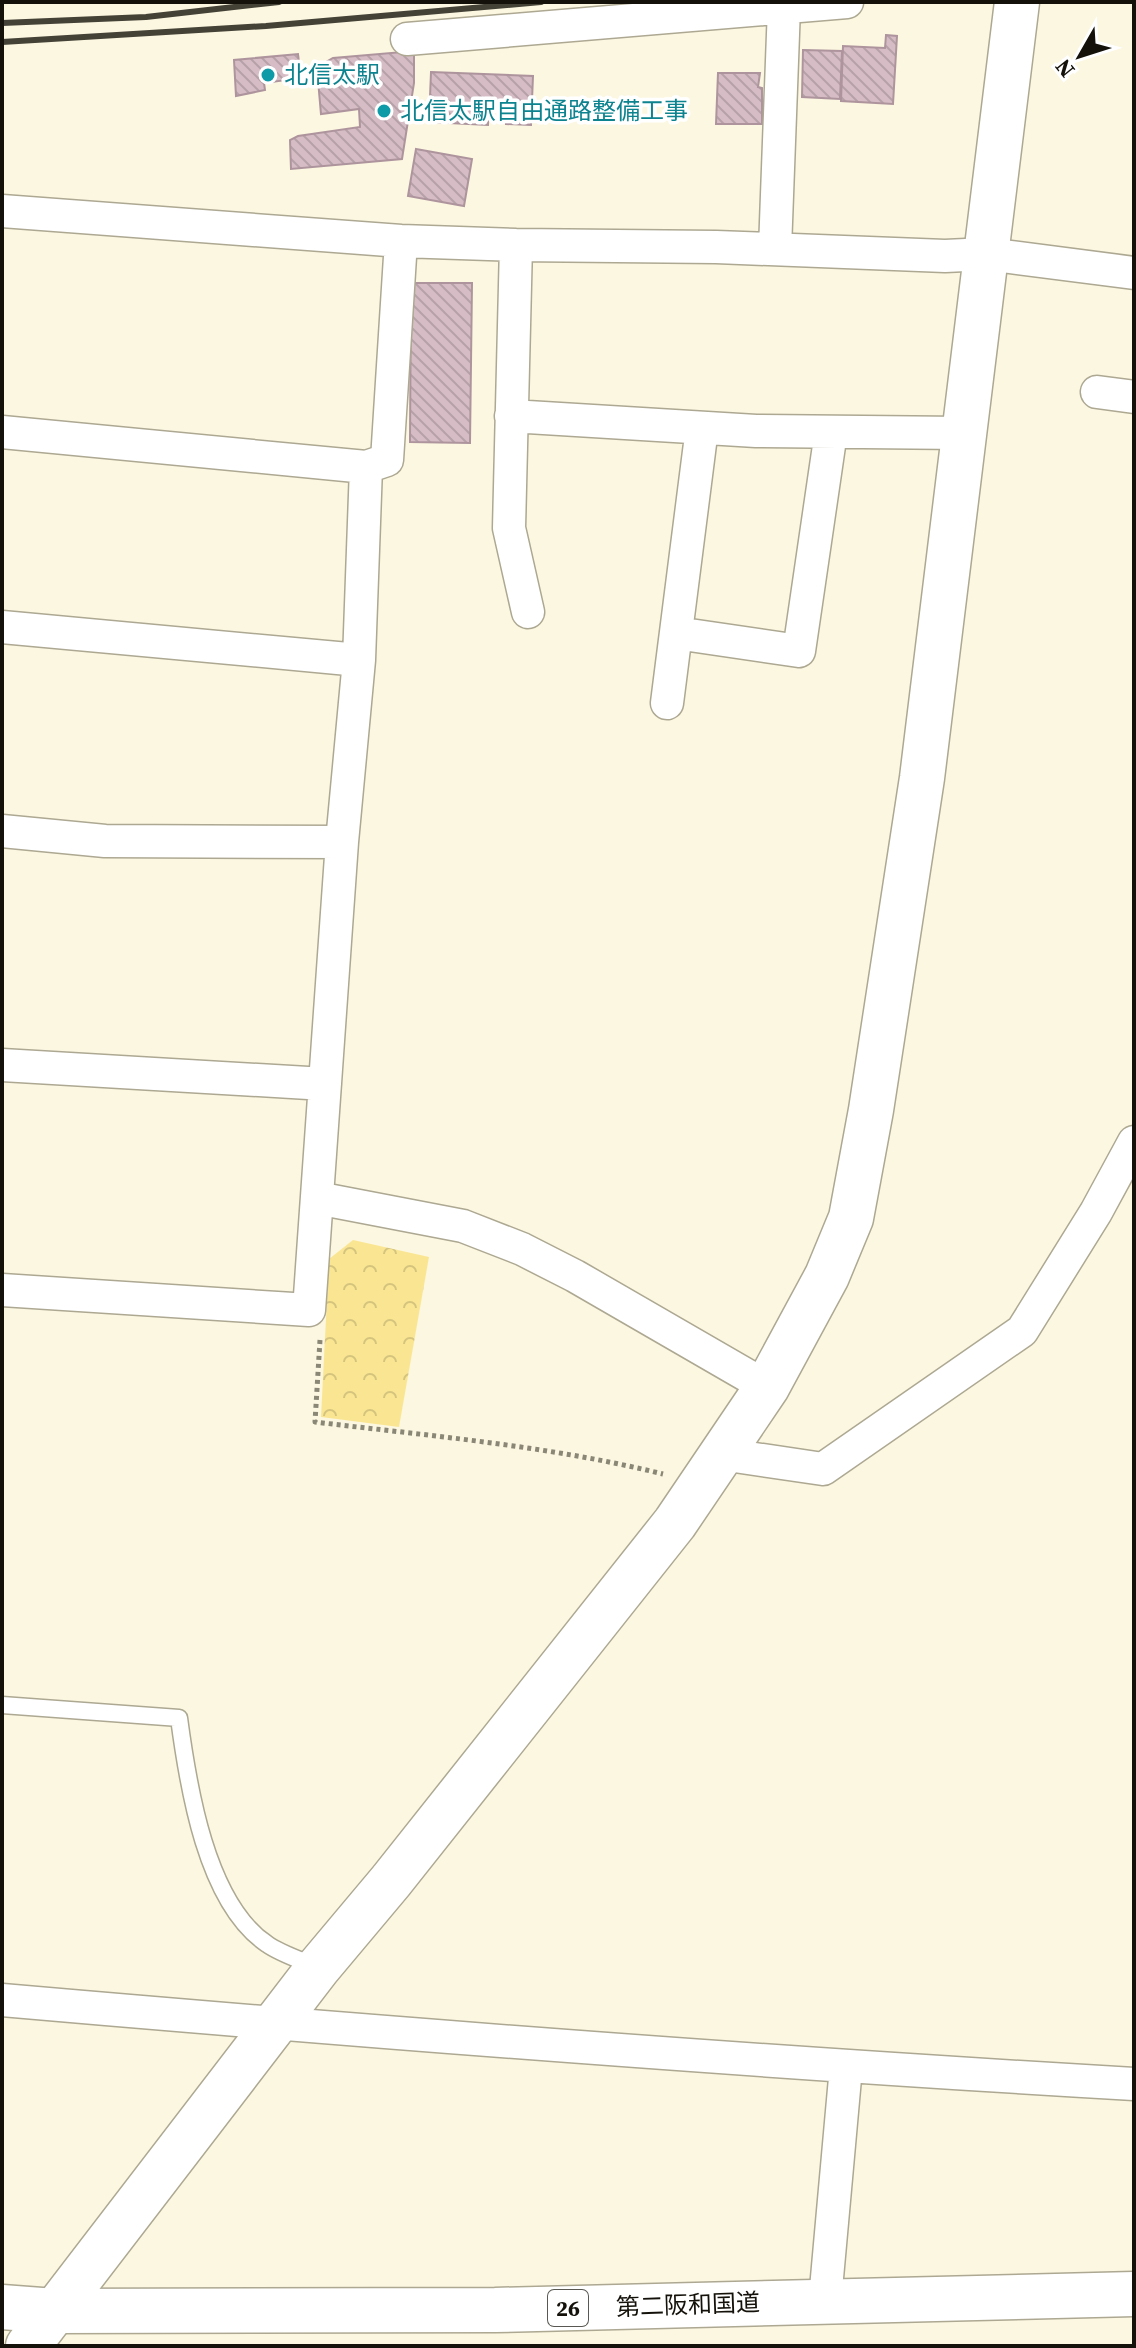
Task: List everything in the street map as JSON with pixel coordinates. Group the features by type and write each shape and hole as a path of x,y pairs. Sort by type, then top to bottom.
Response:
{"main road":[{"path":"28,2346 318,1968 401,1869 655,1548 767,1387 827,1276 851,1218 871,1110 922,778 1017,2"},
{"name":"第二阪和国道","path":"2,2307 55,2311 495,2310 1134,2294"}],"street":[{"path":"407,39 847,2"},
{"path":"775,249 784,7"},
{"path":"2,211 401,241 945,256 987,254 1134,273"},
{"path":"2,432 366,467 387,460 401,241"},
{"path":"516,245 509,528 528,612"},
{"path":"1097,392 1134,397"},
{"path":"511,416 702,428 963,433"},
{"path":"667,703 702,428"},
{"path":"676,633 799,651 831,432"},
{"path":"2,1290 309,1310 342,842 359,660 366,467"},
{"path":"2,627 359,660"},
{"path":"2,831 105,841 342,842"},
{"path":"2,1065 325,1084"},
{"path":"711,1469 823,1469 1022,1331 1096,1212 1134,1142"},
{"path":"317,1198 463,1226 522,1249 575,1276 767,1387"},
{"path":"2,2000 846,2067 1134,2084"},
{"path":"825,2300 846,2067"}],"lane":[{"path":"2,1705 179,1718 199,1824 215,1877 240,1917 266,1943 318,1968"}],"path":[{"path":"309,1310 320,1329 315,1422 619,1463 711,1469"}],"green space":[{"path":"353,1240 429,1257 399,1427 321,1417 329,1259"}],"building":[{"path":"886,35 897,36 893,104 841,101 843,46 885,48"},
{"path":"803,50 842,51 840,99 802,97"},
{"name":"北信太駅自由通路整備工事","path":"414,51 414,83 402,159 291,169 290,140 298,136 360,127 359,109 321,114 318,80 321,65 333,58"},
{"name":"北信太駅","path":"298,54 301,78 264,83 265,90 236,96 234,60"},
{"path":"431,72 533,76 531,125 506,124 506,106 489,105 488,125 429,122"},
{"path":"718,73 760,73 758,87 762,88 762,124 716,124"},
{"path":"416,149 472,159 464,206 408,196"},
{"path":"411,283 472,283 470,443 410,442"}],"railway":[{"path":"2,23 146,17 279,2"},
{"path":"2,42 266,26 541,2"}],"place":[{"name":"北信太駅","path":"268,75"},
{"name":"北信太駅自由通路整備工事","path":"384,111"}]}
